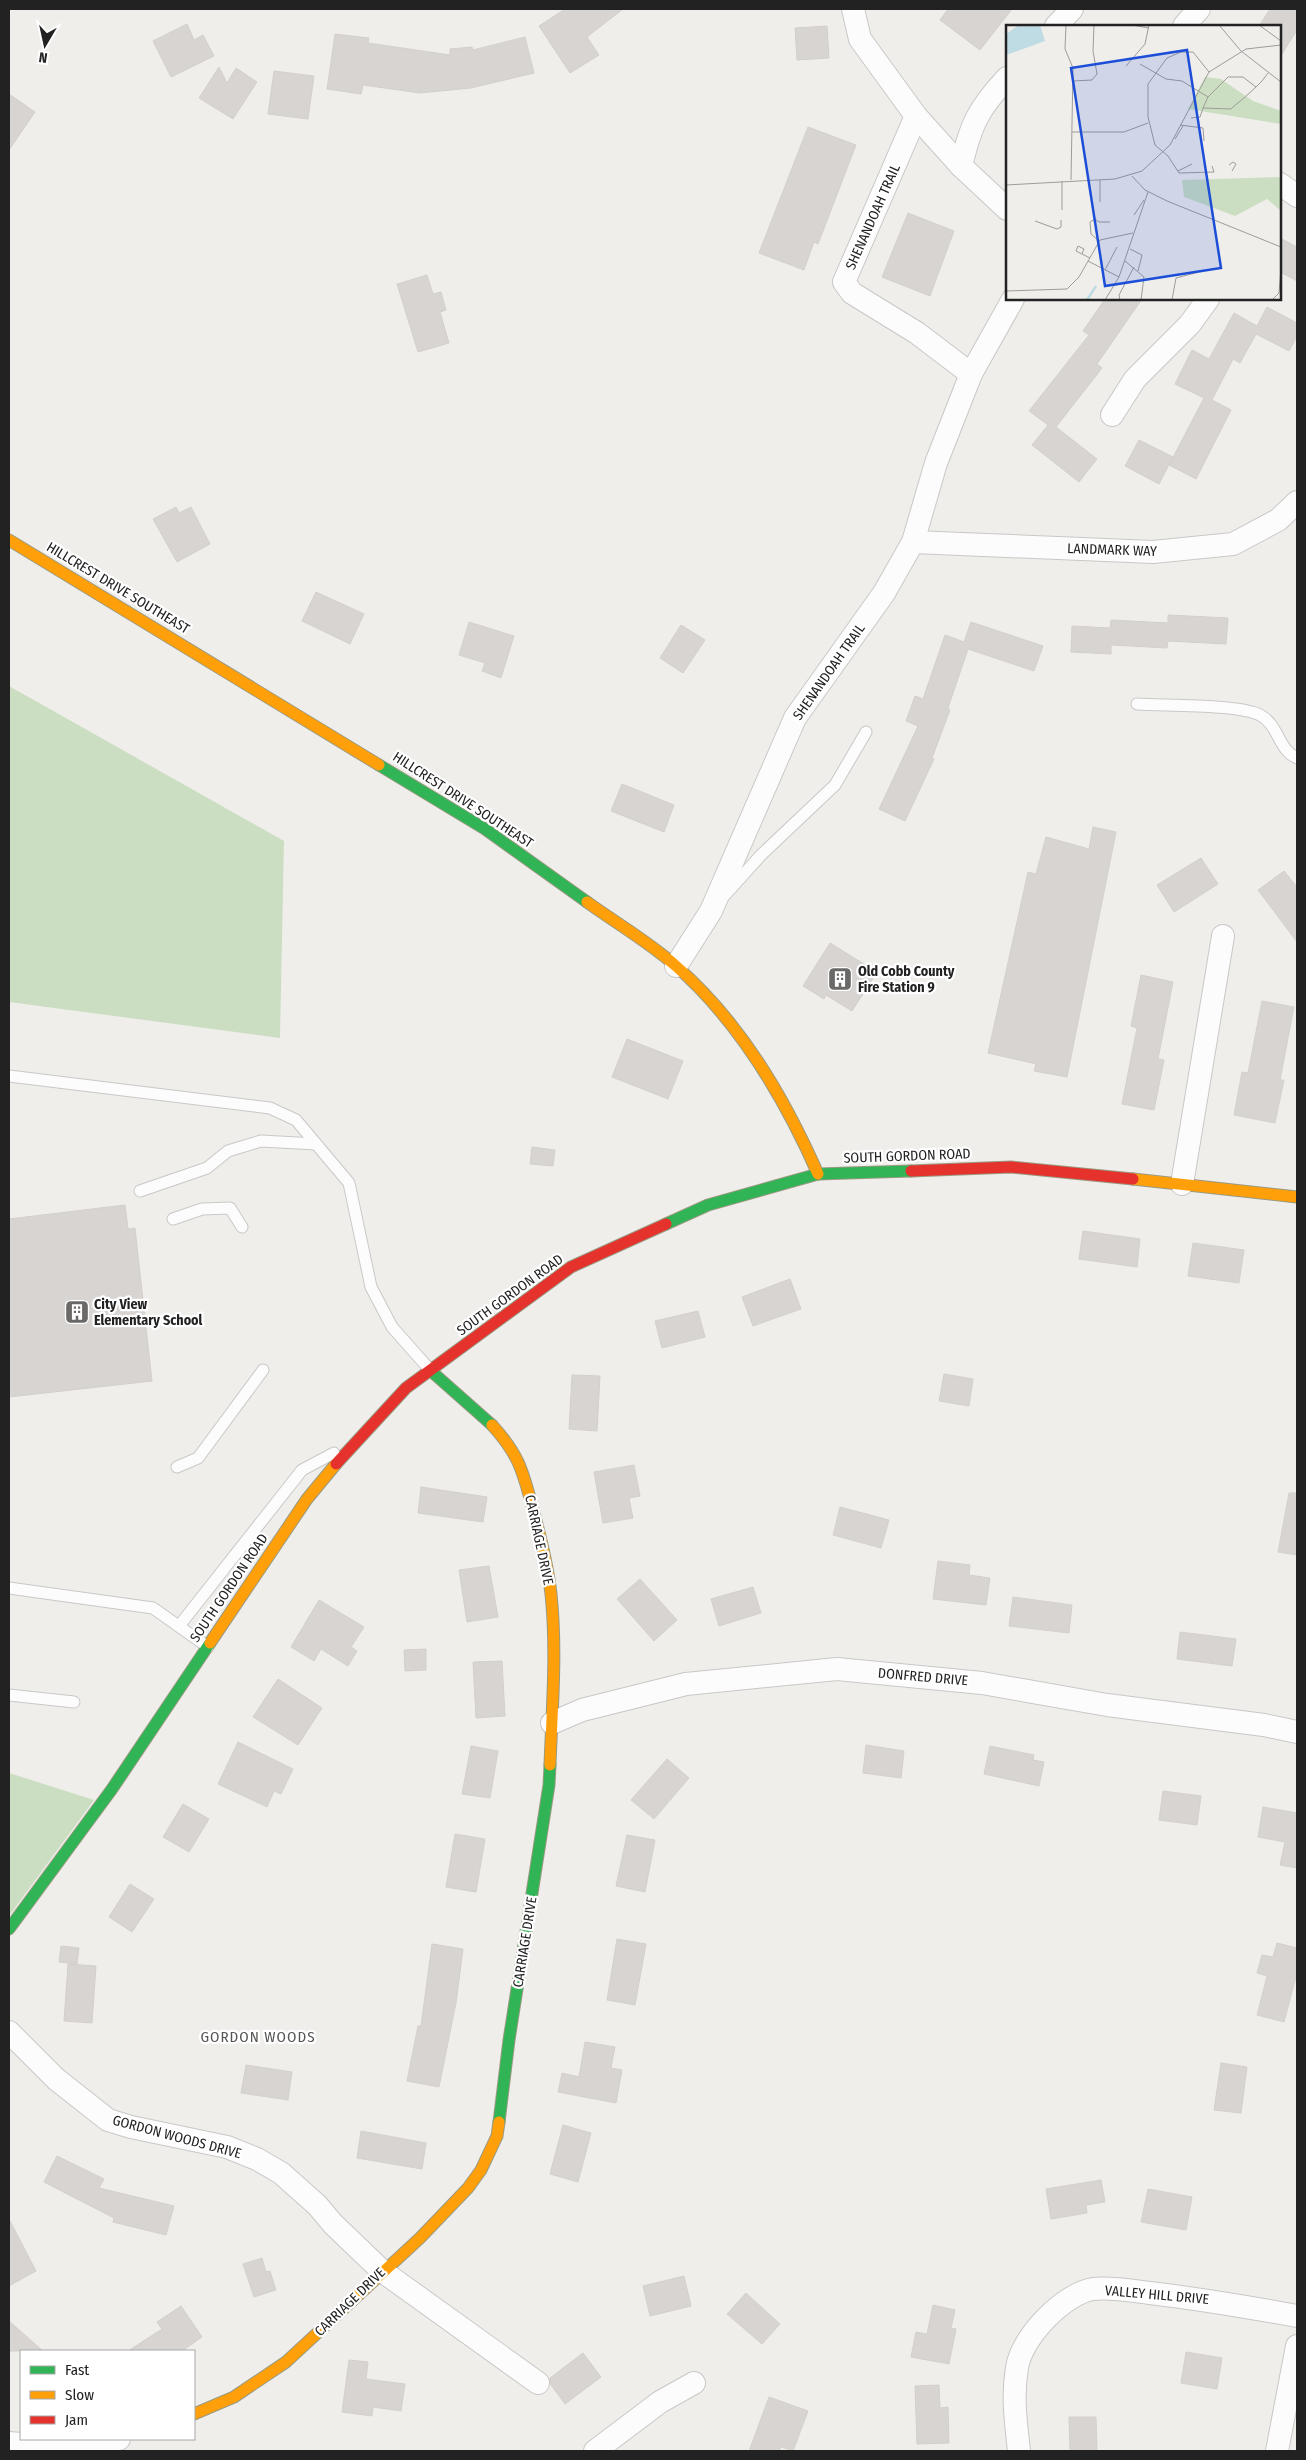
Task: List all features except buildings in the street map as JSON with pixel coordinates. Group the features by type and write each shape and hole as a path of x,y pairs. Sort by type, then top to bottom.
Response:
{"street":[{"path":"853,9 860,38 916,116 961,166 1006,208"},
{"path":"1057,25 1072,9"},
{"path":"1185,25 1199,9"},
{"path":"961,166 969,133 985,101 1006,79"},
{"name":"SHENANDOAH TRAIL","path":"916,116 844,282 852,293 917,334 971,374"},
{"name":"SHENANDOAH TRAIL","path":"676,966 711,911 795,718 884,593 913,542 936,462 971,374 1012,300"},
{"path":"1112,415 1135,379 1190,324 1207,300"},
{"name":"LANDMARK WAY","path":"913,542 1162,551 1233,544 1278,520 1296,504"},
{"name":"HILLCREST DRIVE SOUTHEAST","path":"9,540 485,829 676,966 739,1032 795,1122 818,1174"},
{"path":"1182,1184 1223,936"},
{"name":"SOUTH GORDON ROAD","path":"9,1929 112,1789 307,1499 353,1443 406,1388 571,1267 708,1205 818,1174 1011,1167 1297,1197"},
{"name":"CARRIAGE DRIVE","path":"195,2414 234,2397 286,2362 382,2271 420,2238 468,2188 481,2170 497,2136 509,2040 549,1785 554,1655 550,1594 539,1533 520,1463 509,1444 483,1415 431,1371"},
{"name":"DONFRED DRIVE","path":"552,1723 582,1710 686,1684 837,1669 982,1682 1107,1705 1297,1732"},
{"name":"GORDON WOODS DRIVE","path":"9,2032 56,2079 108,2120 131,2127 227,2147 282,2173 317,2205 333,2224 382,2271 538,2383"},
{"name":"VALLEY HILL DRIVE","path":"1019,2451 1014,2403 1017,2366 1025,2344 1040,2323 1068,2300 1092,2289 1135,2291 1210,2300 1297,2316"},
{"path":"1277,2451 1297,2346"},
{"path":"595,2451 660,2402 694,2383"},
{"path":"9,2443 70,2448 114,2440"}],"lane":[{"path":"1137,704 1238,710 1260,715 1272,725 1284,748 1297,758"},
{"path":"711,911 761,855 835,785 866,732"},
{"path":"9,1076 270,1108 296,1120 349,1183 371,1288 392,1327 431,1371"},
{"path":"140,1191 207,1168 228,1151 261,1141 316,1144"},
{"path":"173,1219 202,1209 230,1208 242,1227"},
{"path":"178,1467 198,1458 263,1370"},
{"path":"180,1626 302,1470 353,1443"},
{"path":"9,1588 154,1608 208,1647"},
{"path":"9,1695 74,1702"}],"green space":[{"path":"9,686 284,841 280,1038 9,1002"},
{"path":"9,1773 94,1800 9,1916"}],"traffic: fast":[{"path":"379,765 485,829 587,902"},
{"path":"666,1224 708,1205 818,1174 911,1171"},
{"path":"431,1371 492,1425"},
{"path":"9,1929 112,1789 210,1643"},
{"path":"499,2122 509,2040 549,1785 550,1765"}],"traffic: slow":[{"path":"9,540 379,765"},
{"path":"587,902 666,957 720,1011 740,1036 775,1089 818,1174"},
{"path":"1133,1179 1297,1197"},
{"path":"492,1425 502,1436 520,1466 537,1523 548,1574 554,1637 550,1765"},
{"path":"210,1643 307,1499 336,1464"},
{"path":"195,2414 234,2397 286,2362 420,2238 468,2188 481,2170 497,2136 499,2122"}],"traffic: jam":[{"path":"911,1171 1011,1167 1133,1179"},
{"path":"336,1464 406,1388 571,1267 666,1224"}],"place":[{"name":"Old Cobb County Fire Station 9","path":"840,979"},
{"name":"City View Elementary School","path":"77,1312"}],"district":[{"name":"GORDON WOODS","path":"258,2037"}]}
